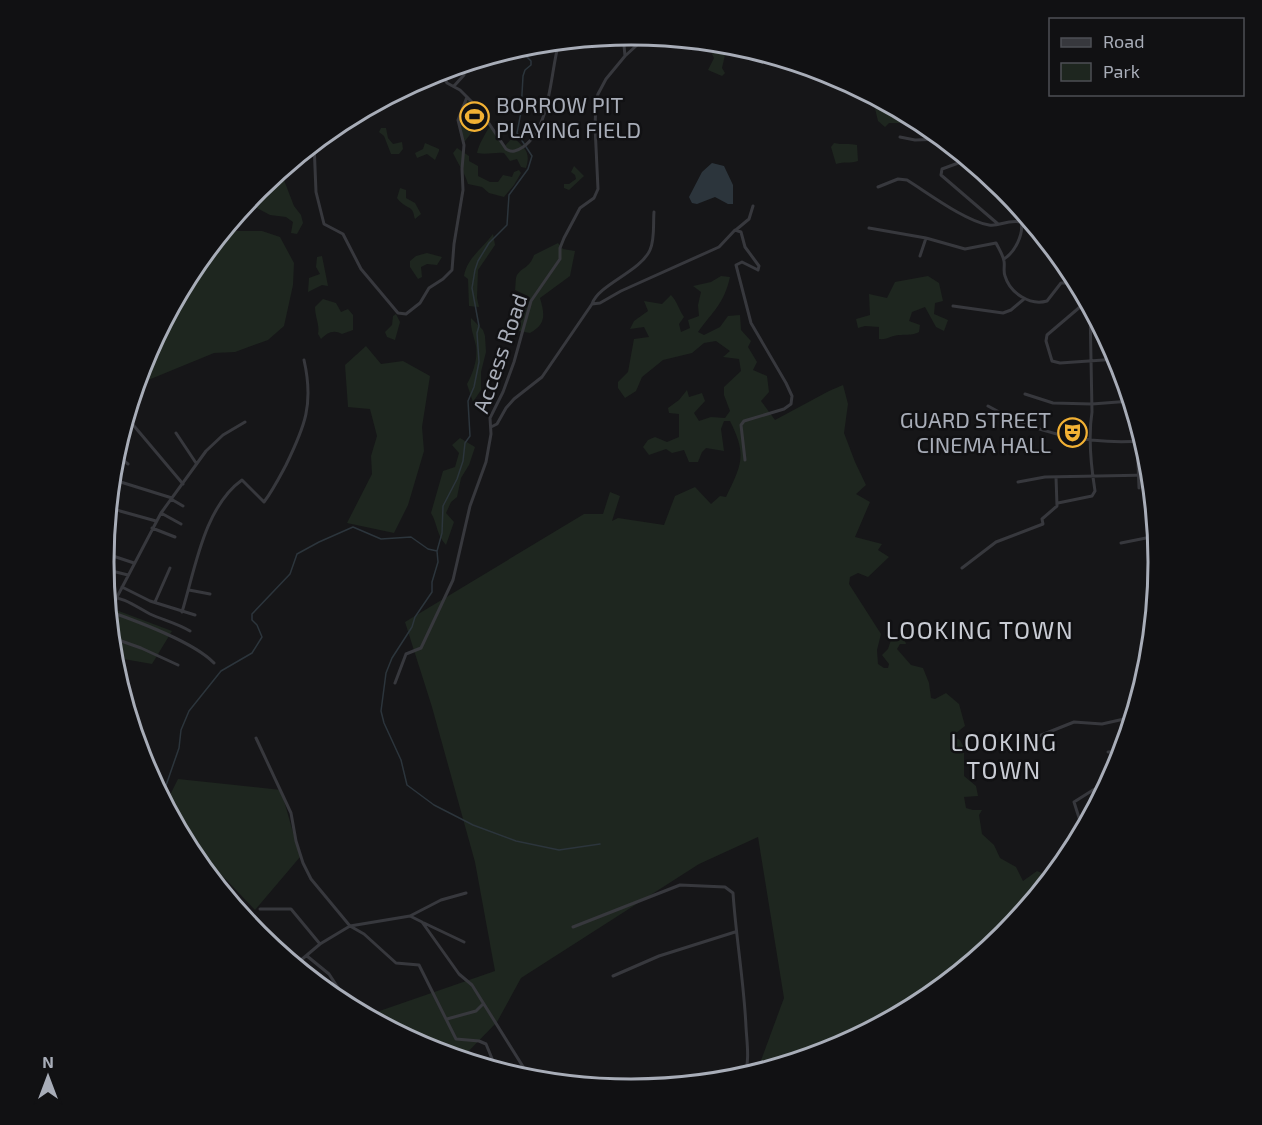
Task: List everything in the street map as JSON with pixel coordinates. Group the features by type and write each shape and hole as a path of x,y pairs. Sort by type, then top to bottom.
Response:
{"street":[{"path":"624,45 625,56"},
{"name":"Access Road","path":"637,45 606,79 598,93 595,126 598,189 594,198 580,208 564,237 560,259 531,301 514,362 490,418 491,427 497,424 514,399 542,376 596,296 625,275 649,252 652,243 654,212"},
{"path":"445,80 468,97 480,110 506,149 513,152 523,147 536,135 542,120 557,50"},
{"path":"453,87 464,75 463,73"},
{"path":"314,153 315,181 323,222 327,227 344,234 361,269 398,313 406,314 420,303 429,288 452,270 454,244 464,190 462,169 464,145 458,120 468,97"},
{"path":"900,137 915,140 928,139"},
{"path":"959,163 942,169 941,175 998,224"},
{"path":"878,187 898,179 907,180 973,219 990,226 1011,221 1022,224"},
{"path":"592,304 606,300 621,291 719,248 735,230 749,219 753,206"},
{"path":"1004,259 1016,246 1023,224"},
{"path":"869,228 926,238 965,249 995,242 1004,259 1005,276 1012,288 1024,299 1035,303 1047,301 1059,284 1065,282"},
{"path":"735,230 741,232 745,247 759,269 756,270 742,262 736,266 751,323 792,396 790,404 784,409 744,421 741,425 745,460"},
{"path":"920,256 926,238"},
{"path":"953,306 1003,313 1011,310 1024,299"},
{"path":"1080,307 1050,333 1046,341 1053,362 1107,359"},
{"path":"1058,503 1093,496 1095,491 1091,441 1091,326"},
{"path":"182,612 204,533 231,490 243,480 264,502 297,445 307,411 309,385 304,360"},
{"path":"1025,394 1053,403 1123,402"},
{"path":"988,406 1045,432 1091,441 1134,442"},
{"path":"115,601 156,521 196,463 215,441 245,422"},
{"path":"132,424 183,484"},
{"path":"395,683 406,654 421,648 453,580 470,506 486,462 491,427"},
{"path":"176,433 196,463"},
{"path":"1137,455 1139,488"},
{"path":"123,460 128,464"},
{"path":"1018,482 1056,477 1141,476"},
{"path":"962,568 996,542 1041,526 1042,519 1056,509 1058,503 1056,477"},
{"path":"120,482 171,498 183,506"},
{"path":"117,510 156,521"},
{"path":"161,513 181,524"},
{"path":"152,528 175,537"},
{"path":"1121,543 1147,538"},
{"path":"114,556 134,563"},
{"path":"155,602 170,568"},
{"path":"114,572 128,575"},
{"path":"122,587 155,602 195,615"},
{"path":"189,590 210,594"},
{"path":"117,597 190,631"},
{"path":"117,614 197,649 214,663"},
{"path":"120,640 178,665"},
{"path":"1024,742 1074,722 1102,724 1124,719"},
{"path":"256,738 291,813 303,863 311,879 350,927 364,934 396,963 419,966 458,1041 479,1041 486,1044 493,1061"},
{"path":"1108,752 1112,752"},
{"path":"1080,820 1074,802 1096,789"},
{"path":"573,927 680,885 725,887 733,893 735,932 744,996 748,1058 746,1067"},
{"path":"301,960 320,945 350,927 410,916 441,900 466,892"},
{"path":"260,909 291,909 320,945"},
{"path":"410,916 464,942"},
{"path":"422,922 459,974 472,985 526,1069"},
{"path":"613,976 659,956 735,932"},
{"path":"307,955 329,974 340,991"},
{"path":"447,1019 476,1011 484,1004"}],"green space":[{"path":"713,52 725,55 722,68 725,73 722,76 708,70 714,58"},
{"path":"467,97 480,110 488,123 473,131 463,141 458,120"},
{"path":"874,106 901,123 889,123 885,127 878,121"},
{"path":"490,126 504,147 513,137 524,147 528,158 526,168 521,167 517,159 510,161 504,153 477,153"},
{"path":"381,128 386,128 388,138 393,144 402,142 403,149 399,154 391,154 384,136 379,132"},
{"path":"425,143 439,149 435,160 427,154 417,158 415,153 423,149"},
{"path":"834,143 857,145 858,161 836,164 831,147"},
{"path":"457,148 469,156 469,161 478,166 478,176 490,182 498,182 503,175 512,177 514,172 519,170 521,173 504,197 489,193 482,187 468,184 453,153"},
{"path":"574,166 584,176 569,190 564,188 564,184 569,184 576,179 571,172"},
{"path":"284,179 303,223 297,234 291,233 293,222 286,217 270,215 255,207"},
{"path":"400,188 406,190 406,198 415,203 421,214 415,219 412,210 397,198"},
{"path":"234,231 262,231 280,237 294,263 293,285 284,326 268,340 235,352 214,353 147,381 183,304 220,247"},
{"path":"493,234 495,245 478,270 479,307 469,306 468,279 464,276 466,270 472,259"},
{"path":"558,243 563,249 575,251 570,276 540,298 543,318 539,326 530,333 519,331 523,302 528,296 515,290 517,275 530,263 534,255"},
{"path":"427,253 442,257 437,265 427,264 421,267 422,277 418,279 410,267 410,261 416,256"},
{"path":"322,256 328,286 322,285 308,292 309,278 320,274 316,267 317,257"},
{"path":"721,276 730,277 725,294 698,332 704,335 720,327 728,316 740,315 741,330 751,341 748,347 757,362 753,370 767,376 769,392 761,401 775,420 843,385 848,404 844,433 866,485 856,494 870,502 855,537 882,544 878,550 889,557 868,577 858,573 850,577 849,584 881,634 877,650 878,664 888,668 889,664 882,655 888,649 891,640 897,637 904,638 906,644 900,644 897,649 911,665 923,668 929,683 931,698 935,699 946,693 959,704 965,726 954,737 960,740 964,748 964,776 976,786 978,796 964,797 966,808 982,810 979,815 982,834 994,845 1000,858 1016,867 1023,881 1037,871 1044,876 1020,904 972,952 919,993 860,1027 829,1041 760,1063 784,998 758,837 699,864 521,978 497,1022 465,1053 433,1041 375,1013 495,971 475,862 432,707 405,622 584,514 603,514 610,492 620,496 612,521 618,518 664,525 675,496 695,487 711,504 720,496 726,497 736,476 740,459 739,443 730,421 724,421 721,429 724,451 706,448 698,462 689,462 684,450 672,453 666,449 649,455 643,447 648,440 655,437 667,442 679,437 679,414 669,413 668,408 687,390 689,397 702,393 705,401 694,413 699,421 711,417 725,418 730,411 724,395 724,387 741,371 739,359 723,357 730,351 716,341 704,343 692,353 663,360 642,377 636,391 625,398 618,388 618,382 628,372 634,339 649,337 644,327 630,329 634,321 648,311 644,301 662,304 671,295 684,317 679,324 681,332 690,328 688,320 699,316 698,305 701,292 693,286 711,282"},
{"path":"928,276 939,283 943,301 935,303 934,314 948,320 944,331 936,327 925,307 912,312 909,321 920,325 919,332 914,334 879,339 879,327 858,328 856,319 870,315 869,294 887,298 895,282"},
{"path":"323,299 336,303 341,312 348,309 353,315 353,330 342,334 330,332 321,339 318,334 315,307"},
{"path":"396,314 400,322 395,340 387,337 385,332 392,325 393,316"},
{"path":"471,318 483,330 486,352 481,372 481,390 473,402 467,384 476,356"},
{"path":"366,346 381,364 403,361 430,376 422,427 424,451 408,505 394,533 347,523 372,474 371,456 377,436 370,409 348,407 345,365"},
{"path":"460,438 475,447 469,465 461,478 457,497 451,502 446,513 454,522 446,545 440,537 431,513 443,471 455,467 459,453 452,445"},
{"path":"116,610 172,631 152,664 122,659"},
{"path":"178,779 281,790 300,857 255,910 209,861 170,796"}],"shaded area":[{"path":"712,163 724,166 733,185 733,204 728,204 715,197 697,204 692,203 689,197 702,172"}],"waterway":[{"path":"526,56 531,61 531,65 525,70 523,76 517,133 532,156 528,169 509,195 507,225 489,243 475,270 472,288 479,326 477,333 479,362 474,387 468,401 470,436 465,443 463,461 457,479 443,506 442,533 437,551 438,562 432,582 432,592 392,658 386,673 381,711 401,760 407,785 434,805 473,825 516,841 559,850 600,844"},
{"path":"165,787 179,748 181,730 189,711 221,671 252,653 262,637 252,620 252,614 290,574 297,554 353,527 381,539 411,537 428,549 437,551"}],"place":[{"name":"BORROW PIT PLAYING FIELD","path":"475,117"},
{"name":"GUARD STREET CINEMA HALL","path":"1072,432"}],"district":[{"name":"LOOKING TOWN","path":"980,629"},
{"name":"LOOKING TOWN","path":"1004,755"}]}
